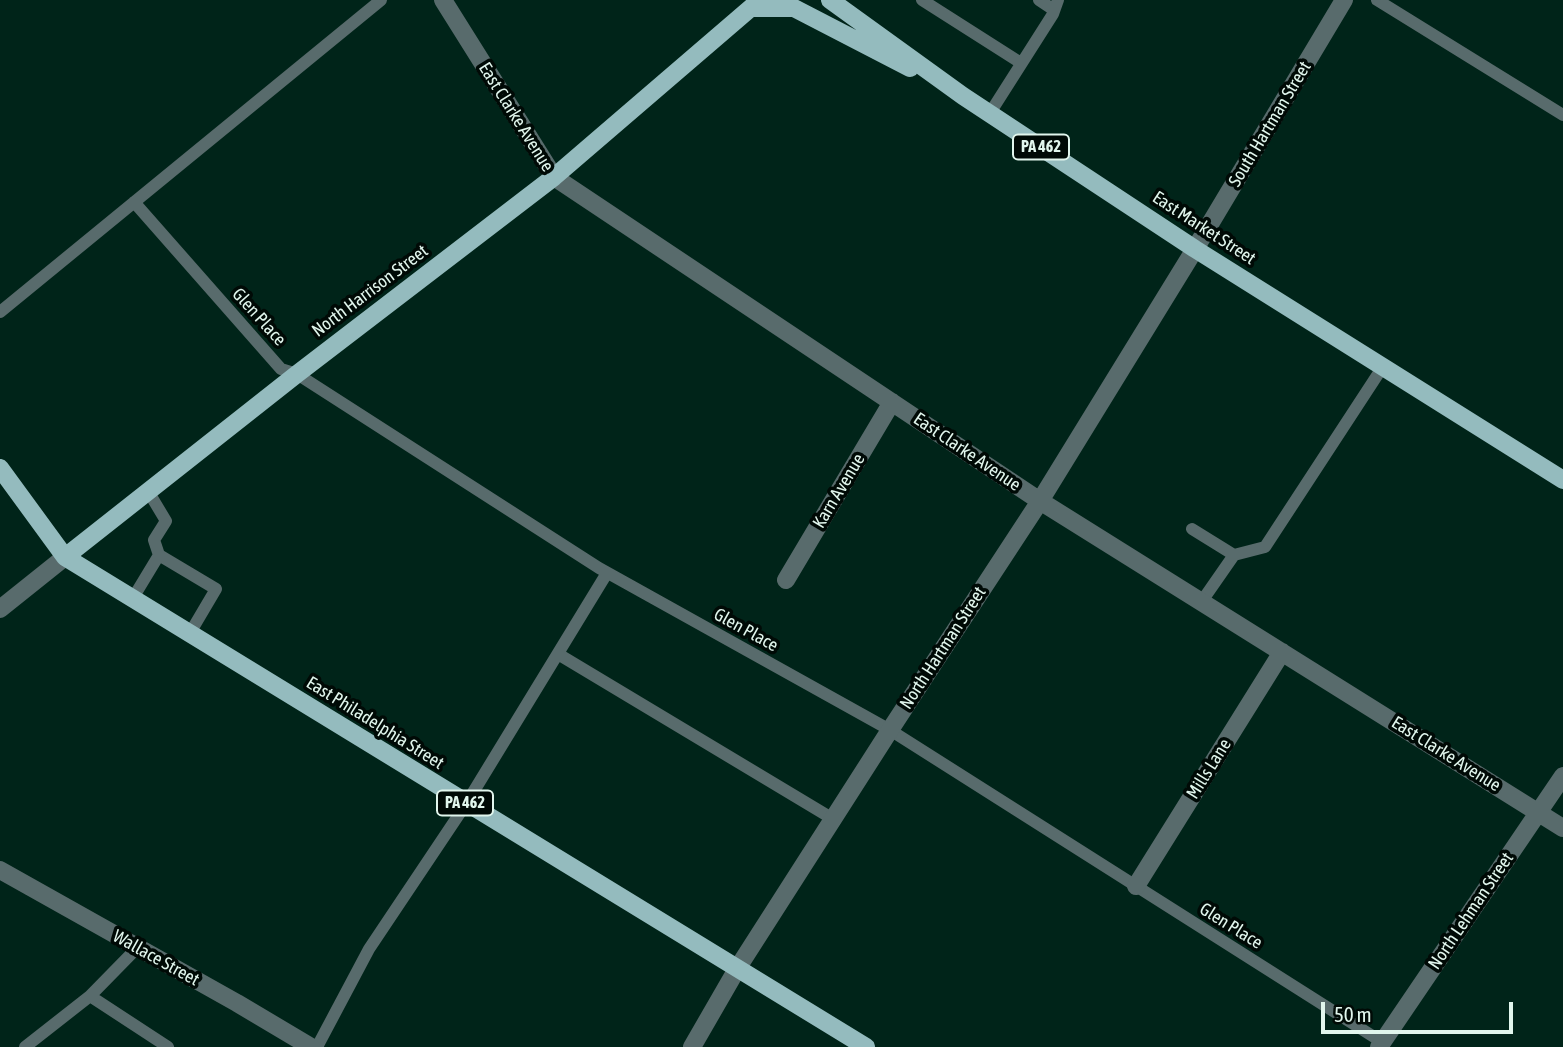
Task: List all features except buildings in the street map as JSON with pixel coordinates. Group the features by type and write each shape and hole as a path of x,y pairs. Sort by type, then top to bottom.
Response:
{"main road":[{"name":"East Market Street","path":"830,0 963,96 1382,368 1563,481"},
{"name":"North Harrison Street","path":"65,557 297,374 554,177 756,4"},
{"path":"756,4 793,8 963,96"},
{"name":"East Philadelphia Street","path":"0,468 65,557 866,1047"}],"street":[{"name":"East Clarke Avenue","path":"443,0 554,177 1040,501 1563,828"},
{"name":"South Hartman Street","path":"1195,248 1344,0"},
{"name":"North Hartman Street","path":"692,1047 737,969 833,818 1040,501 1195,248"},
{"name":"Karn Avenue","path":"786,580 892,402"},
{"name":"North Harrison Street","path":"0,609 65,557"},
{"name":"Mills Lane","path":"1136,886 1282,652"},
{"name":"North Lehman Street","path":"1380,1045 1563,776"},
{"name":"Wallace Street","path":"0,870 311,1047"}],"lane":[{"path":"0,312 381,0"},
{"path":"922,0 1021,63"},
{"path":"990,113 1056,5 1039,0"},
{"path":"1377,0 1563,115"},
{"name":"Glen Place","path":"134,202 281,369 297,374 607,573 890,730 1380,1045"},
{"path":"1202,601 1234,555 1265,547 1382,368"},
{"path":"148,491 166,521 154,540 159,555 216,589 190,633"},
{"path":"1192,528 1234,555"},
{"path":"133,598 159,555"},
{"path":"317,1047 369,949 466,804 607,573"},
{"path":"558,654 833,818"},
{"path":"25,1047 90,996 138,947"},
{"path":"90,996 168,1047"}]}
